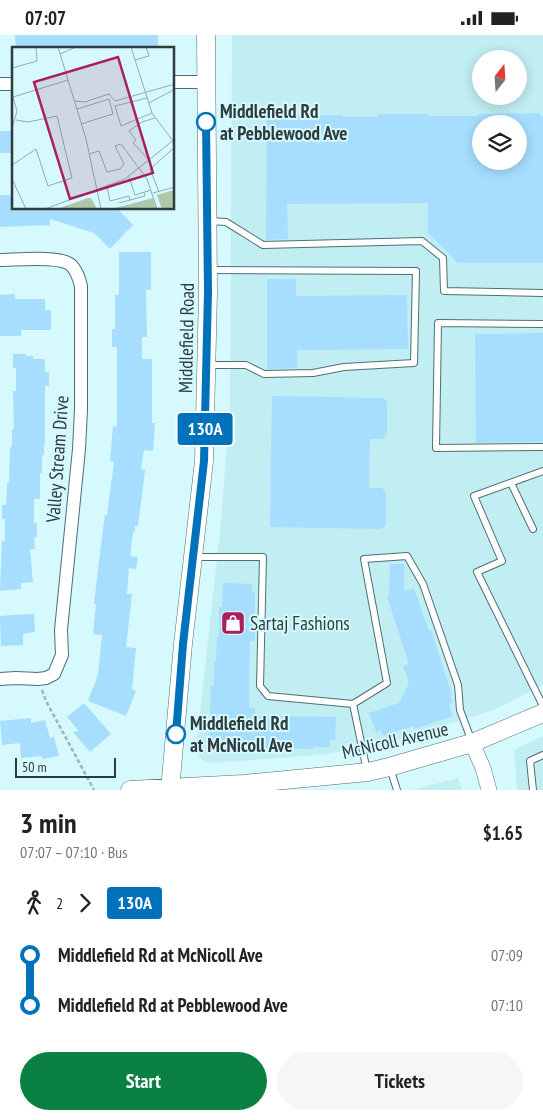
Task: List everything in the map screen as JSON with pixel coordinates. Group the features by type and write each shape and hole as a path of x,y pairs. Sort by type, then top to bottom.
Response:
{"main road":[{"name":"Middlefield Road","path":"170,789 183,644 204,461 208,270 206,35"},
{"name":"McNicoll Avenue","path":"130,790 243,787 368,772 472,743 543,713"}],"street":[{"path":"175,82 206,82"},
{"name":"Valley Stream Drive","path":"0,261 58,260 70,264 79,275 82,286 79,449 61,630 62,655 54,674 38,679"},
{"path":"0,679 38,679"},
{"path":"472,743 490,790"}],"lane":[{"path":"208,221 226,222 263,245 422,241 443,258 444,291 543,293"},
{"path":"206,365 246,365 264,374 312,373 344,367 414,363 416,271 208,270"},
{"path":"543,325 438,323 436,448 543,447"},
{"path":"543,471 474,496 502,561 476,573 543,706"},
{"path":"511,483 533,529"},
{"path":"194,557 263,557 260,686 268,696 353,704 387,683 364,559 407,557 423,584 458,685 460,710 472,743"},
{"path":"353,704 368,772"},
{"path":"533,790 530,761 543,755"},
{"path":"389,767 397,790"}],"path":[{"path":"38,679 46,701 94,790"}],"shaded area":[{"path":"232,35 543,35 543,685 494,710 380,745 319,755 205,762 199,756 196,749 220,532 230,406"},
{"path":"543,736 543,790 517,790 514,750"},
{"path":"458,778 462,790 411,790"}],"building":[{"path":"15,35 158,35 158,47 16,47"},
{"path":"540,113 540,116 543,116 543,263 458,263 428,233 428,203 287,204 288,239 266,240 267,117 343,115 343,117 378,117 378,114 472,116 472,170 527,170 527,115 478,115"},
{"path":"0,131 12,131 12,153 0,153"},
{"path":"0,195 10,195 12,198 12,210 119,210 133,225 110,249 94,233 50,219 50,225 0,227"},
{"path":"119,252 151,252 151,290 146,290 147,337 142,337 142,359 152,359 152,423 155,423 153,451 144,450 141,469 145,470 138,526 135,526 135,532 133,532 130,556 138,557 136,569 129,568 127,594 132,594 126,647 136,648 132,689 136,691 126,716 88,701 98,675 102,635 93,634 96,604 94,604 105,515 107,515 114,462 110,461 113,426 117,427 117,347 112,347 112,329 115,329 115,295 119,295"},
{"path":"267,279 296,279 296,296 407,295 408,349 297,350 297,368 267,369"},
{"path":"15,294 15,299 45,299 45,310 51,310 51,330 21,330 21,336 0,336 0,295"},
{"path":"543,333 543,442 476,443 475,334"},
{"path":"13,354 26,354 26,356 33,356 33,359 45,359 45,372 49,372 49,386 45,386 45,444 44,455 42,455 42,473 40,473 40,499 34,499 34,523 37,523 37,537 34,537 35,549 30,549 33,582 21,583 21,589 0,591 2,541 5,541 5,519 2,519 2,505 6,505 10,447 12,447 12,429 14,429 13,391 16,391 16,368 13,368"},
{"path":"272,396 383,398 387,402 387,435 383,439 370,439 369,488 382,488 386,492 386,525 381,529 270,527"},
{"path":"390,564 404,564 404,591 414,588 429,631 431,630 452,695 450,696 453,703 449,704 453,716 414,729 413,726 383,736 381,730 376,732 369,713 399,703 409,683 403,666 409,664 387,597 389,596"},
{"path":"223,583 252,584 252,592 255,592 255,641 250,641 249,707 255,708 255,716 336,717 335,740 330,740 330,747 313,747 313,749 276,748 276,752 222,753 222,740 209,739 211,686 214,686 214,661 216,661 217,636 219,636 219,607 222,607"},
{"path":"34,614 35,632 23,634 23,645 1,646 0,616"},
{"path":"84,703 111,734 90,752 73,732 79,731 67,717"},
{"path":"31,718 31,723 45,720 50,738 54,737 59,756 42,759 42,756 21,758 20,743 2,745 0,721"}],"bus line":[{"name":"130A","path":"176,734 183,644 204,461 208,291 206,122"}],"place":[{"name":"Middlefield Rd at Pebblewood Ave","path":"206,122"},
{"name":"Sartaj Fashions","path":"233,623"},
{"name":"Middlefield Rd at McNicoll Ave","path":"176,734"}]}
